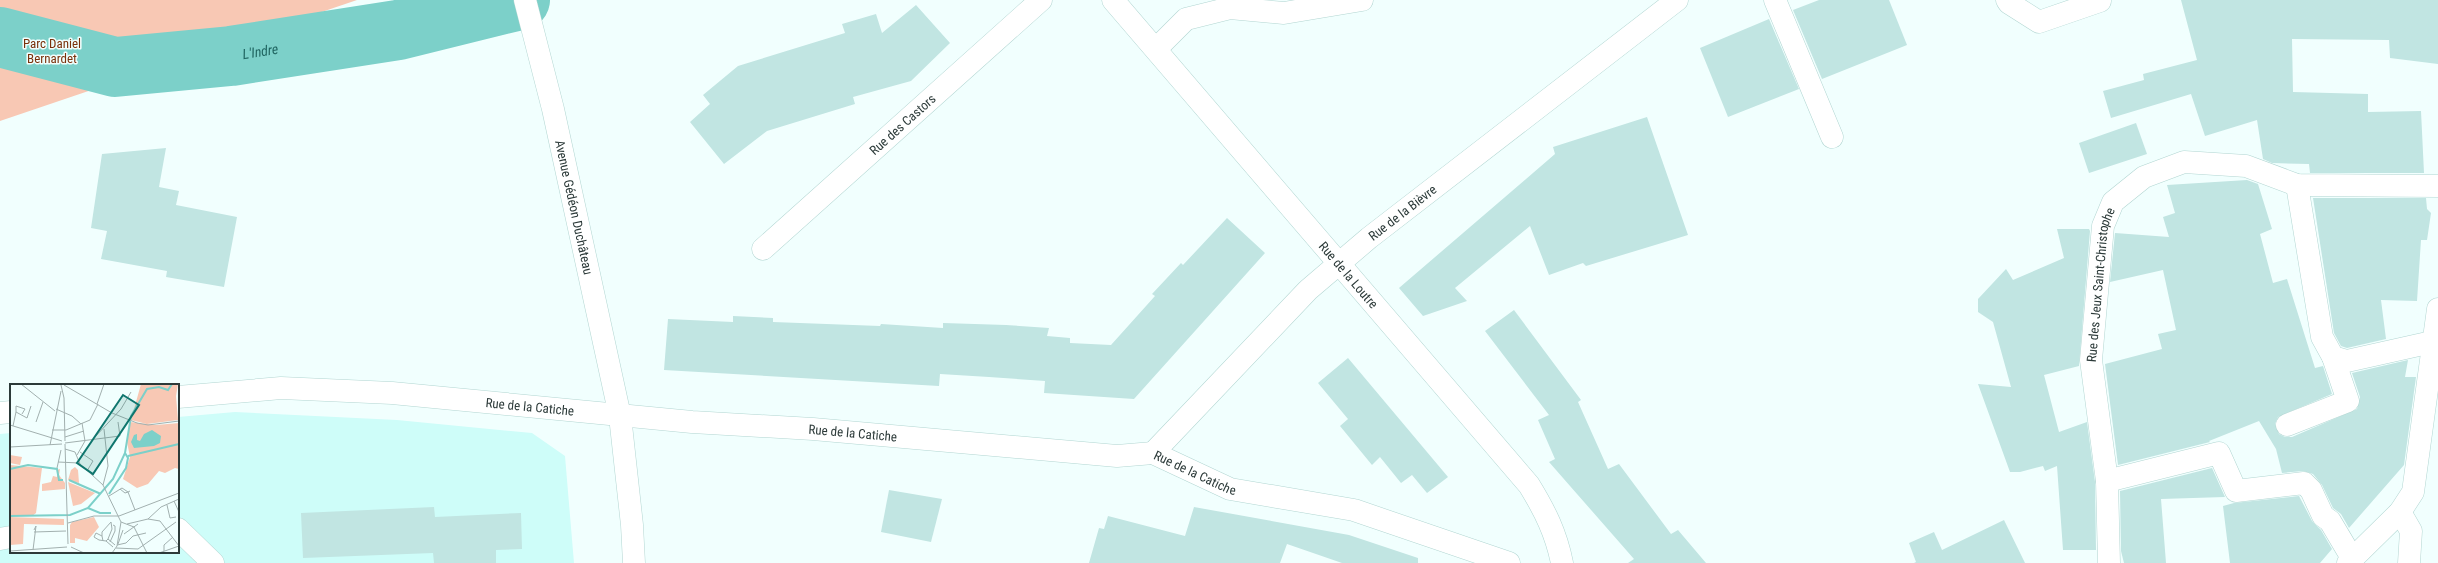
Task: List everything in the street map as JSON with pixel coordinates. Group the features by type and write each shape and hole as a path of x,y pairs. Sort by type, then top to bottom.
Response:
{"street":[{"name":"Avenue Gédéon Duchâteau","path":"525,0 553,109 620,416 632,525 634,563"},
{"name":"Rue des Castors","path":"763,249 1041,0"},
{"name":"Rue de la Loutre","path":"1113,0 1529,485 1548,516 1557,538 1562,563"},
{"path":"1156,49 1186,19 1230,8 1284,12 1362,0"},
{"name":"Rue de la Bièvre","path":"1153,453 1308,290 1340,263 1677,0"},
{"path":"1775,0 1832,137"},
{"path":"2007,0 2009,3 2039,22 2100,1"},
{"name":"Rue des Jeux Saint-Christophe","path":"2109,563 2107,481 2092,360 2103,226 2113,202 2144,177 2184,162 2246,166 2297,185 2438,186"},
{"path":"2287,426 2348,401 2333,357 2322,337 2297,185"},
{"path":"2107,481 2219,453 2236,491 2304,484 2312,490 2323,516 2330,520 2350,560 2400,512 2414,492 2432,342 2438,309"},
{"path":"2333,357 2347,361 2432,342"},
{"name":"Rue de la Catiche","path":"179,398 281,388 392,393 620,416 813,428 1117,456 1153,453 1230,490 1354,510 1509,563"},
{"path":"0,413 10,412"},
{"path":"2400,512 2411,531 2409,563"},
{"path":"179,530 213,563"},
{"path":"0,538 10,537"}],"shaded area":[{"path":"235,412 397,420 532,433 565,456 574,563 0,563 0,434 10,433 10,553 179,553 179,417"}],"green space":[{"name":"Parc Daniel Bernardet","path":"0,0 357,0 0,121"}],"building":[{"path":"1819,0 1889,0 1907,45 1822,79 1793,10"},
{"path":"2181,0 2438,0 2438,64 2390,58 2389,40 2292,39 2293,92 2368,94 2368,112 2421,111 2424,173 2310,173 2309,164 2272,163 2263,159 2257,120 2205,136 2191,94 2111,118 2103,91 2144,80 2143,74 2197,60"},
{"path":"916,5 950,43 911,81 853,97 855,104 767,131 724,164 690,122 710,104 703,95 738,66 845,33 842,24 876,14 882,33"},
{"path":"1769,19 1799,89 1728,117 1700,48"},
{"path":"1647,117 1688,235 1586,266 1583,263 1549,275 1530,226 1455,288 1467,301 1423,316 1399,288 1555,154 1553,147"},
{"path":"2136,123 2147,154 2089,173 2079,143"},
{"path":"166,148 159,187 179,191 176,205 237,217 224,287 166,277 167,271 101,259 107,231 91,228 102,154"},
{"path":"2247,180 2258,184 2272,229 2260,234 2273,283 2287,279 2315,368 2323,366 2332,394 2278,417 2275,424 2279,434 2285,437 2292,437 2357,409 2360,397 2352,373 2408,360 2405,377 2416,377 2404,465 2349,528 2341,514 2333,508 2322,485 2313,474 2303,471 2282,473 2276,449 2259,421 2209,441 2210,442 2118,465 2105,364 2162,349 2158,334 2176,330 2163,270 2110,282 2115,233 2169,237 2163,217 2175,213 2167,185"},
{"path":"2313,198 2426,198 2427,209 2431,213 2427,240 2421,240 2417,301 2381,300 2386,339 2347,348 2341,346 2334,333"},
{"path":"1227,218 1265,253 1134,399 1044,393 1045,381 989,377 940,374 939,386 664,370 668,319 733,322 733,316 773,318 773,322 880,326 881,324 943,328 943,323 1006,325 1049,328 1047,336 1070,338 1070,343 1111,345 1155,296 1152,294 1181,263 1183,265"},
{"path":"2057,229 2089,229 2090,231 2079,366 2044,375 2059,432 2087,422 2095,482 2096,550 2063,550 2057,466 2045,471 2043,466 2020,472 2010,472 1978,384 2011,387 1993,322 1978,312 1978,299 2006,269 2013,280 2064,258"},
{"path":"1514,310 1581,400 1578,402 1608,469 1619,464 1671,534 1678,530 1706,563 1628,563 1634,559 1549,462 1555,459 1538,420 1549,415 1485,331"},
{"path":"1348,358 1448,477 1427,493 1412,475 1401,483 1380,457 1372,465 1340,426 1348,419 1318,383"},
{"path":"2212,468 2225,497 2161,499 2166,563 2124,563 2121,551 2120,491"},
{"path":"889,490 942,499 931,542 881,532"},
{"path":"2299,496 2312,521 2321,530 2332,549 2320,563 2230,563 2223,506 2234,503"},
{"path":"434,507 435,517 521,513 522,549 496,550 496,563 434,563 433,553 303,558 301,513"},
{"path":"1194,507 1349,535 1418,558 1418,563 1342,563 1287,544 1280,563 1089,563 1099,528 1104,529 1108,516 1185,536"},
{"path":"2004,520 2025,563 1914,563 1916,562 1909,543 1934,532 1942,550"}],"waterway":[{"name":"L'Indre","path":"0,37 115,67 231,56 398,30 520,0"}]}
